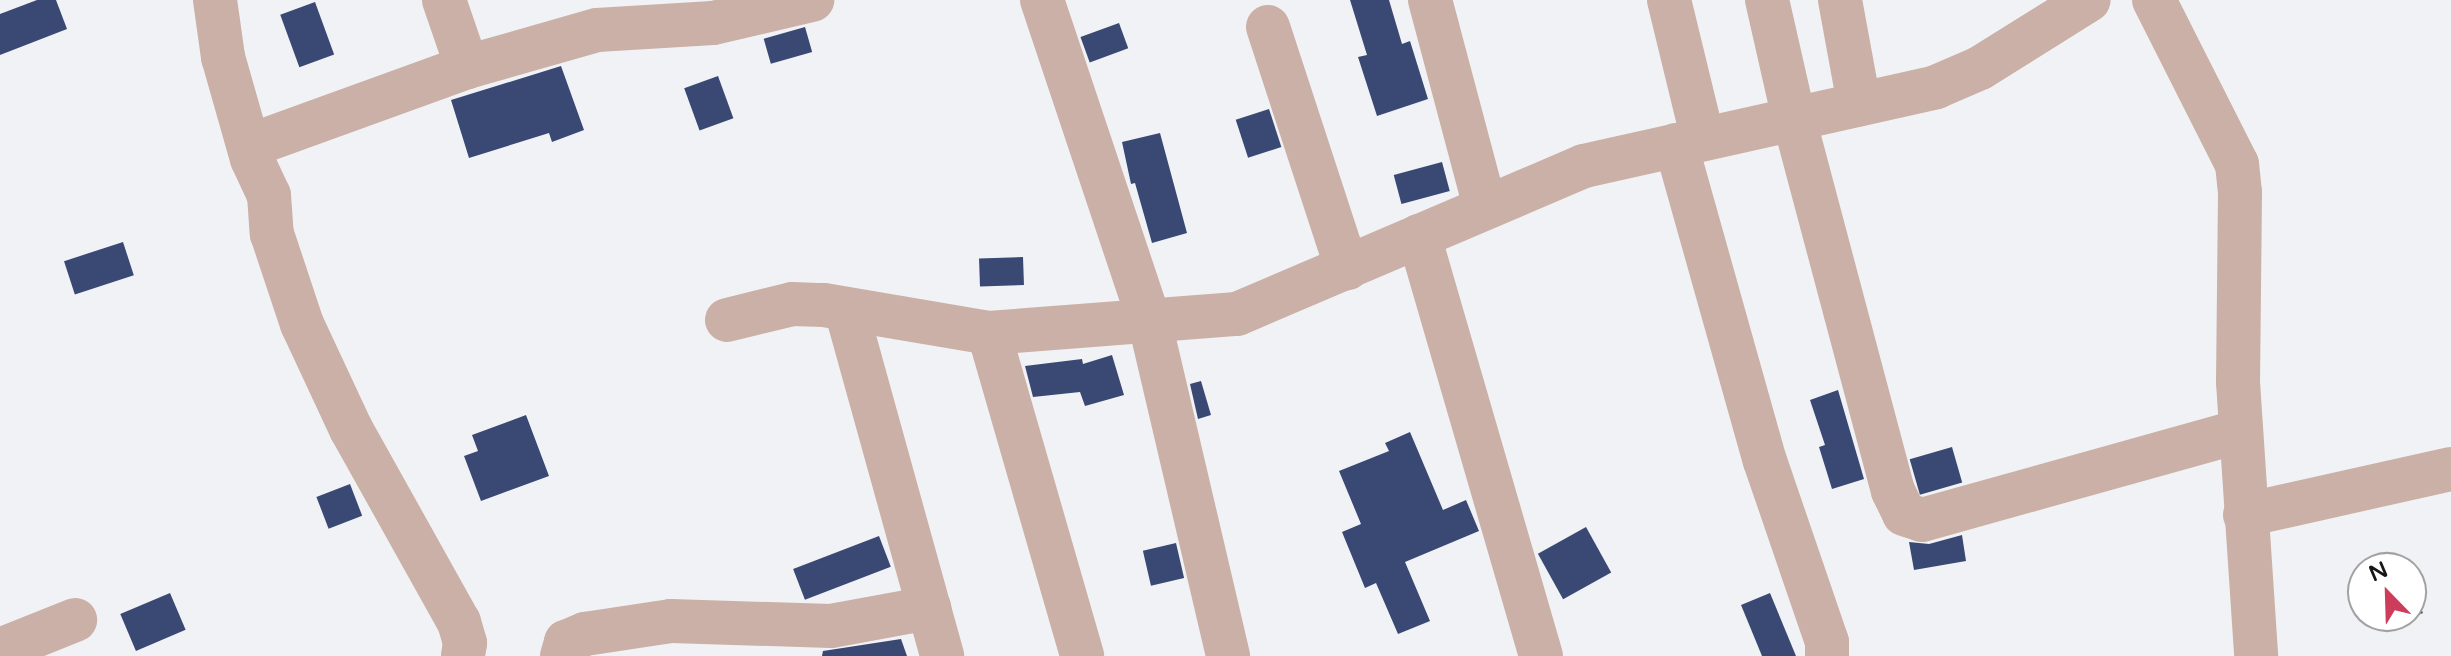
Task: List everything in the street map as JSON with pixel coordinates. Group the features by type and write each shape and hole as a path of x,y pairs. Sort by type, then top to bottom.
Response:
{"street":[{"path":"215,0 223,57 249,146 269,195 272,234 302,324 351,429 459,622 465,643 463,656"},
{"path":"444,0 467,67"},
{"path":"249,146 432,83 591,15 713,23 812,0"},
{"path":"1042,0 1150,323 1228,656"},
{"path":"1430,0 1485,206"},
{"path":"1669,0 1689,142 1765,461 1827,642 1827,656"},
{"path":"1767,0 1794,119 1893,491 1904,514 1922,520 2241,431"},
{"path":"1840,0 1859,104"},
{"path":"727,320 792,304 846,309 989,333 1237,314 1584,166 1936,87 1980,68 2089,0"},
{"path":"2154,0 2237,164 2240,193 2241,431 2256,656"},
{"path":"1268,27 1347,268"},
{"path":"1419,236 1541,656"},
{"path":"846,309 942,656"},
{"path":"989,333 1082,656"},
{"path":"2245,515 2451,469"},
{"path":"562,656 566,642 585,634 671,621 831,626 929,608"},
{"path":"0,650 75,620"}],"building":[{"path":"37,0 56,0 67,29 0,55 0,14"},
{"path":"1350,0 1389,0 1402,44 1410,41 1428,99 1377,116 1358,57 1367,55"},
{"path":"315,2 334,55 299,67 280,15"},
{"path":"1119,23 1128,48 1090,62 1080,37"},
{"path":"805,27 812,52 771,64 764,39"},
{"path":"561,66 584,130 552,142 549,133 469,158 451,100"},
{"path":"718,76 733,118 700,131 684,88"},
{"path":"1269,109 1281,147 1248,158 1236,120"},
{"path":"1160,133 1187,233 1152,243 1135,183 1131,184 1122,142"},
{"path":"1442,162 1450,191 1401,204 1394,175"},
{"path":"123,242 134,275 75,294 64,261"},
{"path":"1023,257 1024,285 980,287 979,259"},
{"path":"1112,355 1124,395 1085,406 1080,392 1033,397 1025,366 1082,359 1083,364"},
{"path":"1201,381 1211,415 1198,419 1190,384"},
{"path":"1838,390 1864,479 1832,489 1819,447 1825,445 1810,400"},
{"path":"526,415 549,476 481,501 464,456 478,451 472,435"},
{"path":"1410,432 1443,510 1466,500 1479,531 1405,562 1430,621 1398,634 1376,583 1365,588 1342,532 1361,524 1339,471 1389,451 1385,443"},
{"path":"1952,447 1962,483 1920,495 1910,459"},
{"path":"350,484 362,516 329,529 316,497"},
{"path":"1586,527 1611,572 1563,599 1538,554"},
{"path":"1962,535 1966,561 1914,570 1909,542 1929,544"},
{"path":"879,536 891,567 805,600 793,569"},
{"path":"1176,543 1184,578 1151,586 1143,551"},
{"path":"170,593 186,630 136,651 120,614"},
{"path":"1770,593 1796,656 1762,656 1741,605"},
{"path":"901,639 907,656 822,656 823,651"}]}
